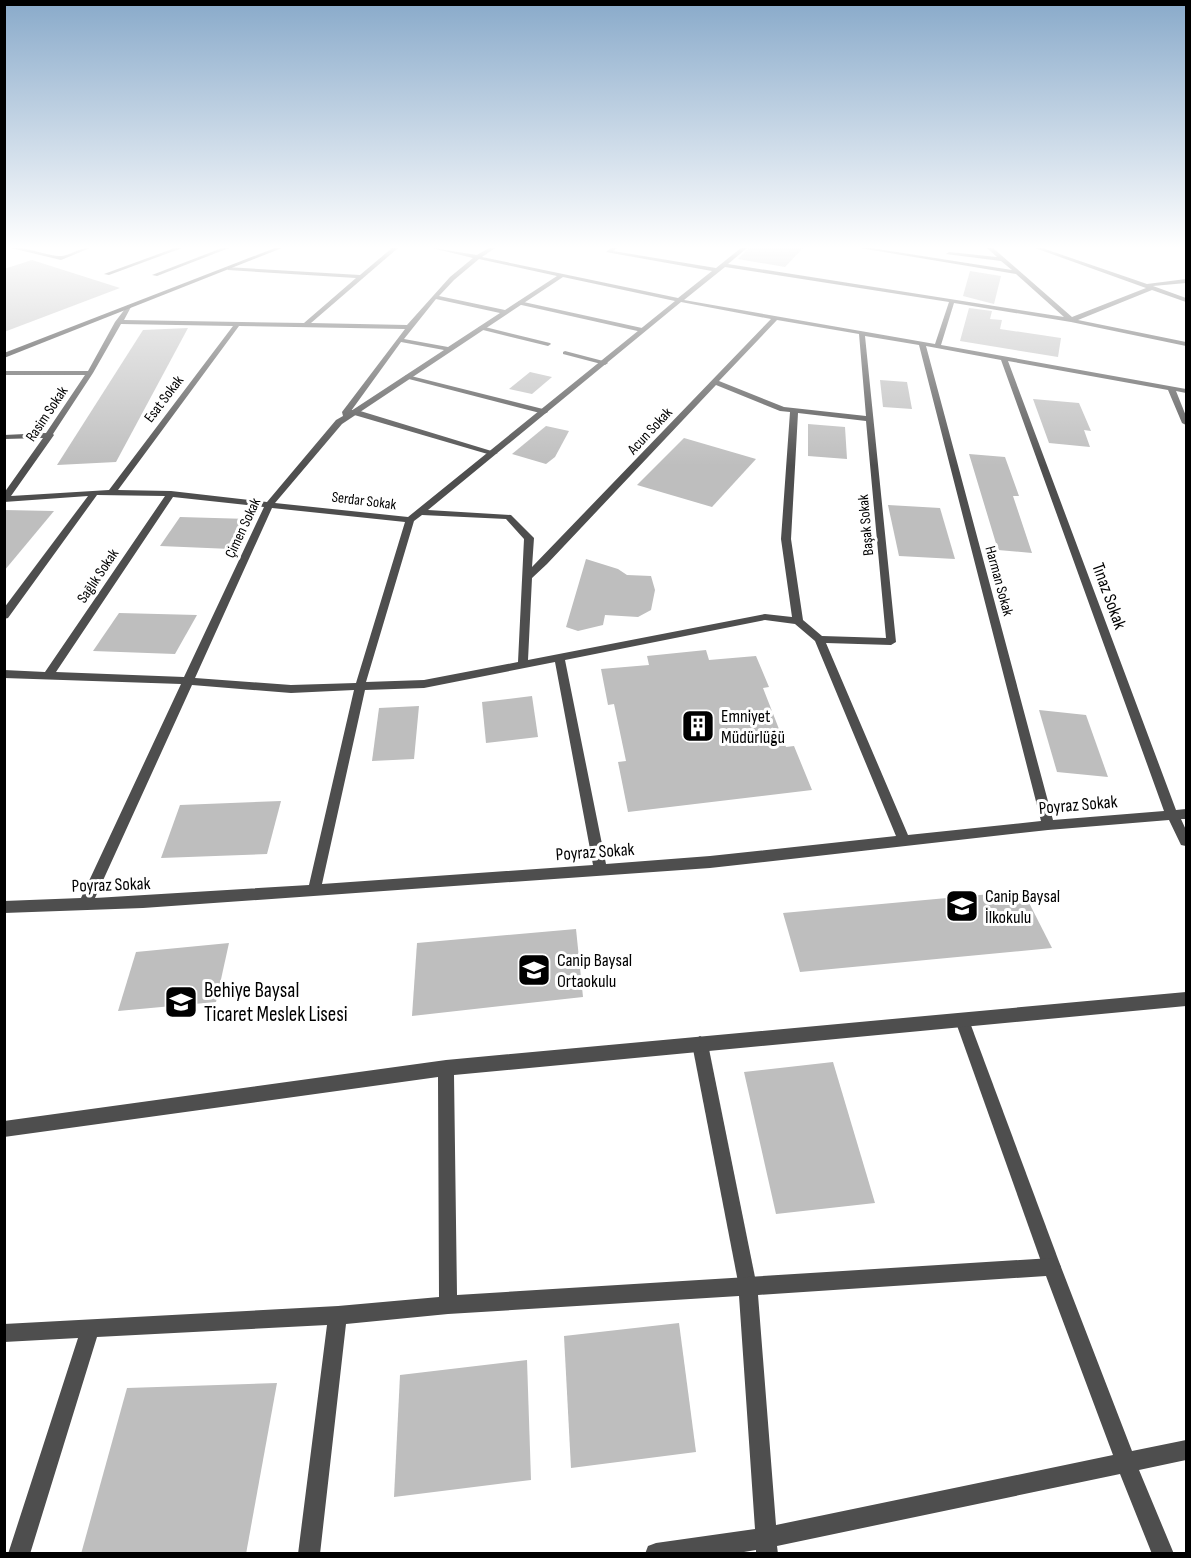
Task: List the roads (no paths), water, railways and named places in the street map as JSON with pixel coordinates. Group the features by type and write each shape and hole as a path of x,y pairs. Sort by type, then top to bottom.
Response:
{"main road":[{"path":"4,348 74,321"},
{"path":"4,356 93,321"}],"street":[{"path":"307,324 311,321"},
{"path":"339,422 416,321"},
{"name":"Çimen Sokak","path":"86,904 270,503 339,422 492,321"},
{"path":"600,321 642,330"},
{"name":"Serdar Sokak","path":"5,499 112,492 171,494 410,520 605,363 653,321"},
{"name":"Acun Sokak","path":"526,578 544,562 772,321"},
{"path":"790,321 1186,391"},
{"path":"938,348 946,321"},
{"path":"1074,321 1186,344"},
{"path":"118,322 238,322 411,327"},
{"name":"Rasim Sokak","path":"5,499 90,373 118,322"},
{"name":"Esat Sokak","path":"112,492 238,322"},
{"path":"481,328 548,344"},
{"name":"Başak Sokak","path":"819,639 891,642 862,334"},
{"path":"402,340 448,349"},
{"name":"Harman Sokak","path":"922,344 1048,825"},
{"path":"564,353 605,363"},
{"name":"Tınaz Sokak","path":"1005,360 1180,815 1186,841"},
{"path":"4,373 90,373"},
{"path":"407,377 544,412"},
{"path":"715,382 794,411 870,419"},
{"path":"1171,389 1186,423"},
{"path":"794,411 786,539 798,621"},
{"path":"354,412 494,453"},
{"path":"4,437 50,435"},
{"path":"4,616 96,493"},
{"name":"Sağlık Sokak","path":"49,674 171,494"},
{"path":"421,512 508,517 529,538 523,664"},
{"path":"314,890 360,686 410,520"},
{"path":"4,674 190,681 291,689 424,684 765,617 798,621 819,639 905,842"},
{"path":"559,656 601,870"},
{"name":"Poyraz Sokak","path":"4,907 314,890 601,870 905,842 1048,825 1180,815"},
{"path":"4,1129 446,1068 1186,999"},
{"path":"962,1020 1126,1463 1164,1554"},
{"path":"700,1044 748,1287 766,1546"},
{"path":"446,1068 448,1305"},
{"path":"4,1333 338,1315 448,1305 1052,1267"},
{"path":"309,1554 338,1315"},
{"path":"19,1554 91,1328"},
{"path":"656,1554 766,1546 1186,1450"}],"place":[{"name":"Emniyet Müdürlüğü","path":"698,726"},
{"name":"Canip Baysal İlkokulu","path":"962,906"},
{"name":"Canip Baysal Ortaokulu","path":"534,970"},
{"name":"Behiye Baysal Ticaret Meslek Lisesi","path":"181,1002"}]}
